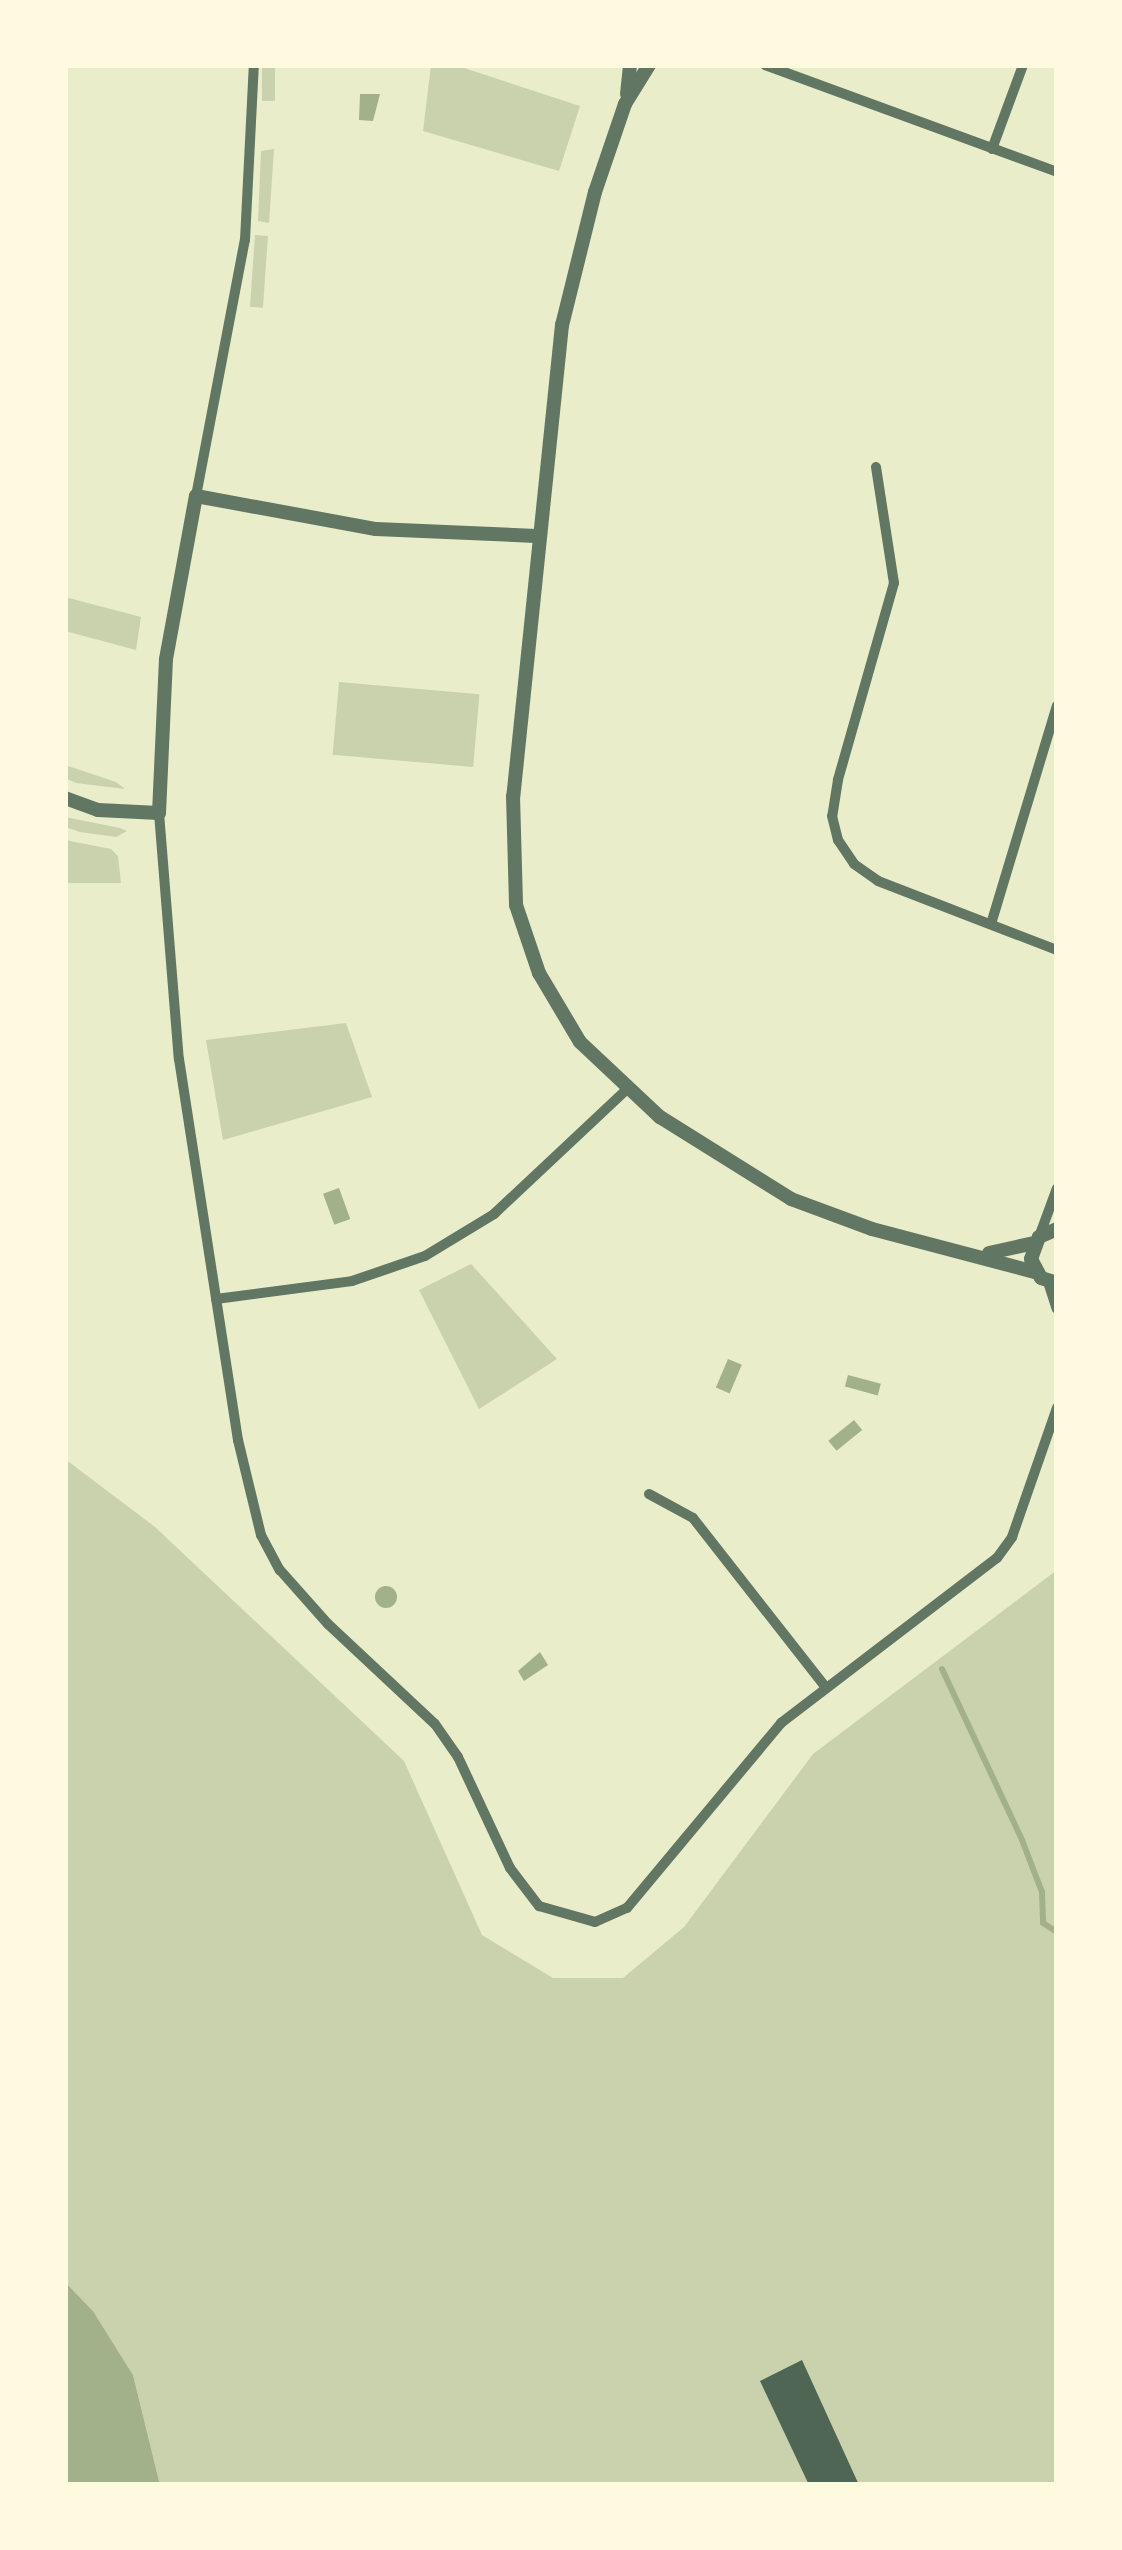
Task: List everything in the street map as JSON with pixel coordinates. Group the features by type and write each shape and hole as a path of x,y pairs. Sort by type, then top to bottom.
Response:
{"street":[{"path":"254,65 246,240 166,659 159,814 166,953 216,1299 249,1498 271,1552 328,1624 435,1724 458,1757 510,1868 539,1906 595,1922 627,1908 754,1752 824,1686 996,1558 1012,1536 1057,1408"},
{"path":"626,104 630,65"},
{"path":"649,65 626,104 595,192 562,325 536,536 513,796 516,905 539,974 580,1042 626,1090 791,1199 872,1229 973,1252 1047,1279"},
{"path":"765,65 1057,172"},
{"path":"992,149 1023,65"},
{"path":"876,467 892,546 892,595 832,816 854,864 878,881 1057,950"},
{"path":"196,496 376,529 536,536"},
{"path":"991,924 1057,706"},
{"path":"65,798 98,810 159,814"},
{"path":"216,1299 352,1280 424,1256 494,1214 626,1090"},
{"path":"1057,1188 1036,1240 1057,1309"},
{"path":"973,1252 1036,1240 1057,1229"},
{"path":"650,1494 694,1518 824,1686"}],"shaded area":[{"path":"262,65 275,65 275,101 262,101"},
{"path":"431,65 455,65 580,106 559,171 423,131"},
{"path":"360,94 380,94 373,121 359,120"},
{"path":"274,149 269,223 258,221 261,151"},
{"path":"255,235 268,236 263,308 250,307"},
{"path":"65,597 141,617 136,650 65,631"},
{"path":"339,682 479,694 473,767 333,755"},
{"path":"65,765 116,782 125,789 76,783 65,778"},
{"path":"65,817 127,831 116,837 80,832 65,827"},
{"path":"65,840 111,849 118,856 121,883 65,883"},
{"path":"346,1023 372,1097 223,1140 206,1040"},
{"path":"339,1188 350,1219 334,1225 323,1194"},
{"path":"471,1264 557,1359 479,1409 419,1290"},
{"path":"728,1359 742,1365 730,1393 716,1388"},
{"path":"848,1375 881,1384 878,1395 845,1387"},
{"path":"854,1420 862,1430 837,1451 828,1441"},
{"path":"65,1459 155,1527 404,1761 482,1935 553,1978 623,1978 684,1927 813,1754 1057,1570 1057,2485 160,2485 133,2375 93,2311 65,2282"},
{"path":"386,1586 394,1589 394,1605 386,1608 378,1605 375,1597 378,1589"},
{"path":"540,1652 548,1665 524,1681 518,1671"},
{"path":"65,2282 93,2311 133,2375 160,2485 65,2485"}],"building":[{"path":"802,2360 859,2485 809,2485 760,2381"}],"waterway":[{"path":"942,1669 1022,1840 1042,1892 1043,1923 1057,1932"}]}
